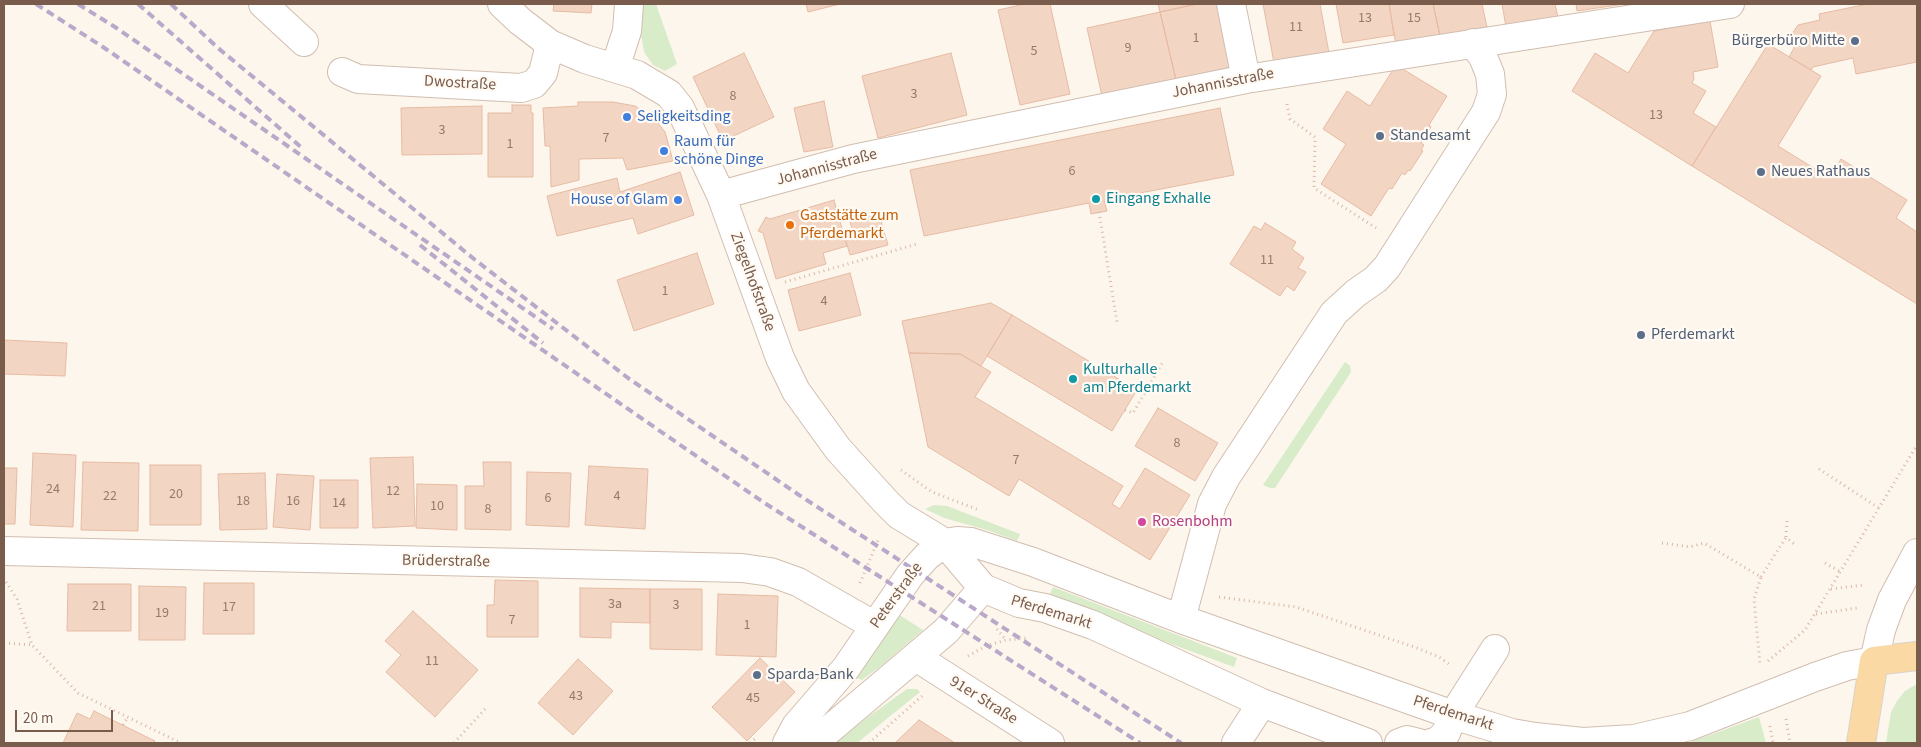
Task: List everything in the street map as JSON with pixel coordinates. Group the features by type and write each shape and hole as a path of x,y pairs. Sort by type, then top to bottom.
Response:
{"main road":[{"name":"Pferdemarkt","path":"1874,661 1917,656"},
{"path":"1861,743 1874,661"}],"street":[{"path":"262,4 304,42"},
{"name":"Ziegelhofstraße","path":"502,4 520,21 550,44 585,59 637,75 669,94 680,108 692,130 721,195 780,358 796,391 838,449 894,511 945,543"},
{"path":"615,68 627,31 629,4"},
{"path":"1231,4 1246,78"},
{"name":"Johannisstraße","path":"721,195 852,159 1246,78 1730,4"},
{"path":"1181,619 1210,512 1226,477 1334,313 1356,293 1376,279 1402,245 1481,119 1492,94 1490,74 1483,57 1473,43"},
{"name":"Dwostraße","path":"342,72 358,79 521,88 534,84 543,73 550,44"},
{"name":"Pferdemarkt","path":"945,543 956,541 971,542 1033,562 1181,619 1453,714 1535,737 1583,742 1634,739 1690,726 1815,677 1848,666 1874,661"},
{"path":"810,743 817,740 946,631 983,588 945,543"},
{"name":"Peterstraße","path":"787,743 796,726 846,668 910,575 927,556 945,543"},
{"name":"Brüderstraße","path":"4,551 742,568 770,572 798,582 875,626"},
{"path":"1874,661 1881,630 1892,600 1917,553"},
{"name":"Pferdemarkt","path":"983,588 1019,603 1045,608 1092,625 1262,703 1368,743"},
{"path":"1431,743 1438,741 1446,733 1453,714 1495,649"},
{"name":"91er Straße","path":"916,657 1050,743"},
{"path":"1236,743 1262,703"},
{"path":"1399,743 1407,740 1419,743"}],"path":[{"path":"1282,73 1290,119 1315,137 1314,188 1402,245"},
{"path":"1099,212 1117,322"},
{"path":"755,290 918,244"},
{"path":"1125,410 1134,413 1164,360"},
{"path":"1787,521 1786,537 1761,577 1754,599 1760,667 1805,630 1917,445"},
{"path":"898,469 932,492 986,513"},
{"path":"1818,469 1879,508"},
{"path":"1786,537 1794,544"},
{"path":"1662,543 1690,547 1704,543 1761,577"},
{"path":"1825,563 1841,572"},
{"path":"4,577 17,599 32,645 78,693 181,743"},
{"path":"1831,589 1863,585"},
{"path":"1816,614 1851,609"},
{"path":"4,643 32,645"},
{"path":"454,743 488,707"},
{"path":"1785,716 1790,743"},
{"path":"123,726 128,717"}],"green space":[{"path":"641,4 656,4 677,64 665,71 653,65 644,52 641,34"},
{"path":"1345,362 1350,366 1351,372 1275,488 1263,485"},
{"path":"934,505 947,506 1020,534 1017,541 944,518 925,509"},
{"path":"1053,587 1237,658 1234,667 1048,599"},
{"path":"898,614 923,630 882,665 862,680 859,679 856,677"},
{"path":"1917,684 1917,743 1886,743 1891,712 1905,691"},
{"path":"907,689 917,689 920,692 857,743 836,743 868,717"},
{"path":"1759,717 1766,743 1687,743 1721,731"}],"building":[{"path":"554,4 592,4 591,13 553,11"},
{"path":"806,4 840,4 808,12"},
{"path":"1025,4 1050,4 1070,94 1020,105 998,10"},
{"path":"1158,4 1197,4 1160,12"},
{"path":"1197,4 1217,4 1231,67 1176,80 1160,12"},
{"path":"1263,4 1320,4 1329,53 1274,63"},
{"path":"1336,4 1389,4 1394,35 1343,43"},
{"path":"1389,4 1433,4 1440,36 1396,45"},
{"path":"1433,4 1482,4 1487,27 1440,36"},
{"path":"1502,4 1555,4 1558,18 1506,27"},
{"path":"1576,4 1624,4 1577,11"},
{"name":"Bürgerbüro Mitte","path":"1868,4 1917,4 1917,62 1856,74 1853,58 1813,67 1811,70 1789,57 1794,48 1792,34 1798,25 1820,20 1819,14"},
{"path":"1160,12 1176,80 1102,96 1087,28"},
{"path":"1710,21 1718,67 1693,72 1694,79 1692,83 1706,91 1693,113 1716,127 1692,166 1572,91 1595,53 1628,73 1654,31"},
{"name":"Neues Rathaus","path":"1768,44 1821,76 1778,146 1830,178 1841,159 1907,200 1896,218 1917,232 1917,304 1692,166"},
{"path":"744,53 774,117 723,141 693,77"},
{"path":"951,53 967,115 878,138 862,76"},
{"name":"Standesamt","path":"1396,65 1447,96 1429,125 1431,127 1421,143 1424,145 1421,150 1423,151 1410,171 1408,170 1405,175 1402,173 1392,189 1389,188 1371,216 1321,184 1346,144 1323,129 1347,91 1370,106"},
{"path":"824,101 833,147 804,152 794,108"},
{"path":"578,102 613,102 635,106 654,118 665,132 673,161 627,170 623,158 579,159 579,180 551,187 550,146 545,146 543,108 578,106"},
{"path":"512,105 531,105 531,113 533,113 533,177 488,177 488,113 512,113"},
{"path":"482,106 482,154 402,155 401,108"},
{"path":"1220,108 1234,175 1104,200 1107,211 1091,214 1089,203 924,236 910,170"},
{"path":"680,172 694,215 638,234 633,218 557,236 547,196 617,178 620,192"},
{"path":"834,200 847,246 823,253 826,264 776,279 763,233 758,231 766,217 770,219"},
{"path":"879,214 888,245 850,255 845,238 854,235 850,222"},
{"path":"1265,223 1296,242 1292,249 1304,258 1298,268 1306,272 1294,291 1287,286 1280,296 1230,264 1254,226 1261,230"},
{"path":"697,253 714,304 634,331 617,280"},
{"path":"850,273 861,315 799,331 788,290"},
{"path":"991,303 1012,315 981,366 960,354 909,353 902,321"},
{"name":"Kulturhalle am Pferdemarkt","path":"1012,315 1137,390 1112,431 987,356"},
{"path":"4,340 67,343 65,376 4,374"},
{"name":"Rosenbohm","path":"909,353 960,354 991,372 975,397 1123,486 1112,504 1120,509 1145,468 1190,495 1150,560 1019,479 1009,496 928,447"},
{"path":"1158,408 1218,443 1195,481 1135,446"},
{"path":"33,453 76,455 73,527 30,525"},
{"path":"413,457 415,526 373,528 370,458"},
{"path":"83,462 139,463 138,531 81,530"},
{"path":"483,462 511,462 511,530 465,529 465,486 484,486"},
{"path":"150,465 201,465 201,525 150,525"},
{"path":"589,466 648,469 645,529 585,525"},
{"path":"4,468 17,468 15,524 4,524"},
{"path":"527,472 571,473 569,527 526,525"},
{"path":"265,473 267,529 220,530 218,474"},
{"path":"277,474 314,476 310,530 273,527"},
{"path":"320,480 358,480 358,528 320,528"},
{"path":"417,484 457,485 457,530 416,528"},
{"path":"495,580 538,581 538,637 487,637 487,605 494,605"},
{"path":"204,583 254,583 254,634 203,634"},
{"path":"68,584 131,584 131,631 67,631"},
{"path":"139,586 186,587 185,640 139,640"},
{"path":"580,588 650,589 650,623 611,622 611,638 580,637"},
{"path":"650,589 702,589 702,650 650,649"},
{"path":"718,594 778,596 776,657 716,655"},
{"path":"413,611 478,670 435,717 386,672 401,655 385,641"},
{"path":"760,658 795,692 747,741 712,707"},
{"path":"578,659 613,691 573,735 538,703"},
{"path":"94,711 155,741 153,743 63,743 77,713 90,719"},
{"path":"919,720 955,743 895,743"}],"railway":[{"path":"36,4 103,47 763,502 1140,743"},
{"path":"78,4 115,27 553,329"},
{"path":"138,4 302,148"},
{"path":"171,4 218,48 474,259 628,378 799,495 1181,743"},
{"path":"420,245 543,343"}],"place":[{"name":"Bürgerbüro Mitte","path":"1855,41"},
{"name":"Seligkeitsding","path":"627,117"},
{"name":"Standesamt","path":"1380,136"},
{"name":"Raum für schöne Dinge","path":"664,151"},
{"name":"Neues Rathaus","path":"1761,172"},
{"name":"Eingang Exhalle","path":"1096,199"},
{"name":"House of Glam","path":"678,200"},
{"name":"Gaststätte zum Pferdemarkt","path":"790,225"},
{"name":"Pferdemarkt","path":"1641,335"},
{"name":"Kulturhalle am Pferdemarkt","path":"1073,379"},
{"name":"Rosenbohm","path":"1142,522"},
{"name":"Sparda-Bank","path":"757,675"}]}
